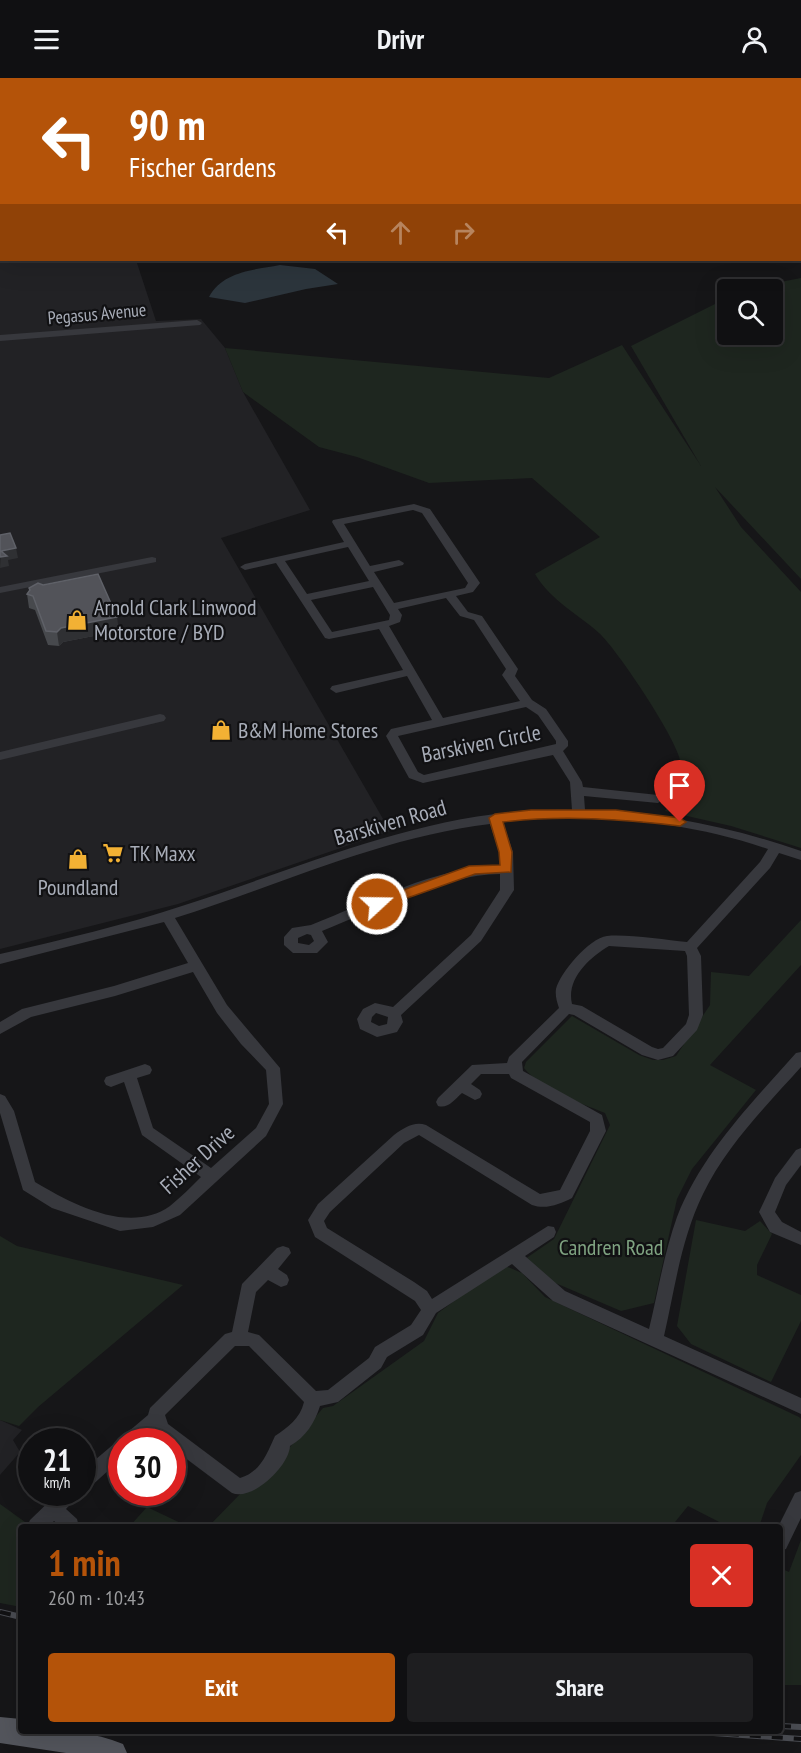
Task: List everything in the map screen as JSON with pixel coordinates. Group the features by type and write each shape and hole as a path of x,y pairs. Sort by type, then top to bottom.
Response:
{"main road":[{"path":"0,1730 48,1744 114,1753"}],"street":[{"name":"Pegasus Avenue","path":"0,338 197,323"},
{"path":"279,560 329,636 383,626 394,622 396,615 337,522 414,507 426,510 474,583 469,590 391,607"},
{"path":"245,567 349,544"},
{"path":"0,590 152,560"},
{"path":"367,570 399,563"},
{"path":"304,598 375,583"},
{"path":"449,595 464,614 478,618 495,641 512,669 508,675 528,703"},
{"path":"383,626 439,722"},
{"path":"336,689 410,672"},
{"name":"Barskiven Circle","path":"528,703 542,712 562,741 562,746 556,750 423,779 412,775 392,736 395,732 439,722 528,703"},
{"path":"0,756 160,718"},
{"name":"Barskiven Circle","path":"556,750 576,782 579,813"},
{"path":"577,791 658,800"},
{"name":"Barskiven Road","path":"0,959 107,934 167,916 424,831 495,818 531,814 579,813 658,818 701,825 801,856"},
{"path":"394,1014 476,938 507,890 506,852 495,818"},
{"path":"690,947 765,865 776,847"},
{"path":"312,930 421,887 474,870 506,869"},
{"name":"Fisher Drive","path":"0,1100 7,1111 28,1186 58,1204 120,1225 153,1221 174,1211 261,1132 276,1104 273,1068 246,1040 195,966 167,916"},
{"path":"566,1009 562,993 567,980 595,947 607,941 690,947"},
{"path":"566,1009 577,1010 647,1051 658,1054 668,1052 692,1026 696,1015 694,956 690,947"},
{"path":"0,1029 27,1013 115,991 195,966"},
{"path":"430,1309 421,1296 321,1232 316,1220 324,1208 399,1139 412,1130 421,1129 538,1201 555,1199 566,1194 598,1131 597,1119 516,1074 514,1061 566,1009"},
{"path":"655,1339 686,1215 702,1180 721,1151 801,1057"},
{"path":"443,1102 477,1069 514,1068"},
{"path":"111,1081 145,1070"},
{"path":"129,1075 147,1131 212,1177"},
{"path":"460,1085 475,1094"},
{"path":"801,1154 780,1182 767,1212 776,1227 801,1239"},
{"path":"313,1399 332,1397 375,1363 381,1352 396,1346 420,1326 427,1319 430,1309 548,1232"},
{"path":"239,1338 248,1289 283,1253"},
{"path":"513,1255 559,1296 801,1406"},
{"path":"266,1270 280,1280"},
{"path":"239,1338 253,1340 313,1399 313,1407 292,1436 281,1442 281,1450 257,1481 248,1486 238,1487 161,1430 156,1413 231,1339 239,1338"},
{"path":"145,1428 156,1419"},
{"path":"96,1470 108,1459"},
{"path":"38,1524 57,1506"},
{"path":"783,1537 799,1506"},
{"path":"54,1509 70,1524"}],"shaded area":[{"path":"0,261 136,261 156,321 201,319 225,348 243,392 310,510 221,538 390,831 178,904 0,949"},
{"path":"280,265 315,269 338,284 245,303 209,297 215,288 231,277 250,270"},
{"path":"0,1420 18,1428 18,1434 13,1440 18,1449 18,1454 0,1475"}],"green space":[{"path":"801,278 801,579 715,487 741,527 801,592 801,848 731,826 665,811 677,789 681,772 678,754 671,738 632,676 607,642 591,626 556,599 535,574 600,537 532,478 429,483 357,457 319,447 243,392 225,348 549,378 622,345 701,466 631,346 717,303 717,345 783,345 783,281"},
{"name":"Candren Road","path":"801,920 801,965 710,1065 756,1090 692,1169 677,1199 654,1303 621,1311 553,1282 525,1259 554,1239 610,1125 605,1113 562,1095 541,1083 524,1068 526,1062 572,1016 639,1055 653,1060 676,1056 710,1005 711,972 749,976"},
{"path":"696,1220 745,1231 760,1221 772,1234 757,1265 757,1275 801,1295 801,1321 771,1382 691,1344 677,1326"},
{"path":"0,1236 17,1246 183,1285 38,1407 19,1426 0,1420"},
{"path":"503,1265 522,1273 545,1297 799,1417 801,1419 801,1455 767,1503 760,1524 723,1524 688,1506 673,1524 211,1524 242,1492 257,1486 323,1408 333,1406 424,1341 438,1313"},
{"path":"0,1504 28,1524 18,1524 18,1606 0,1603"},
{"path":"147,1507 183,1524 132,1524"},
{"path":"801,1540 801,1685 783,1685 783,1569 789,1572"}],"building":[{"path":"10,533 16,548 1,551 7,556 0,557 0,535"},
{"name":"Arnold Clark Linwood Motorstore / BYD","path":"98,574 117,617 61,628 57,632 46,631 33,596 27,594 29,588 38,583 43,585"}],"railway":[{"path":"0,1612 18,1616"},
{"path":"783,1726 801,1727"},
{"path":"728,1734 801,1739"}],"place":[{"name":"Arnold Clark Linwood Motorstore / BYD","path":"77,620"},
{"name":"B&M Home Stores","path":"221,730"},
{"name":"TK Maxx","path":"113,853"},
{"name":"Poundland","path":"78,859"}],"route":[{"path":"377,904 474,870 506,869 506,852 495,818 574,813 616,814 680,822"}]}
